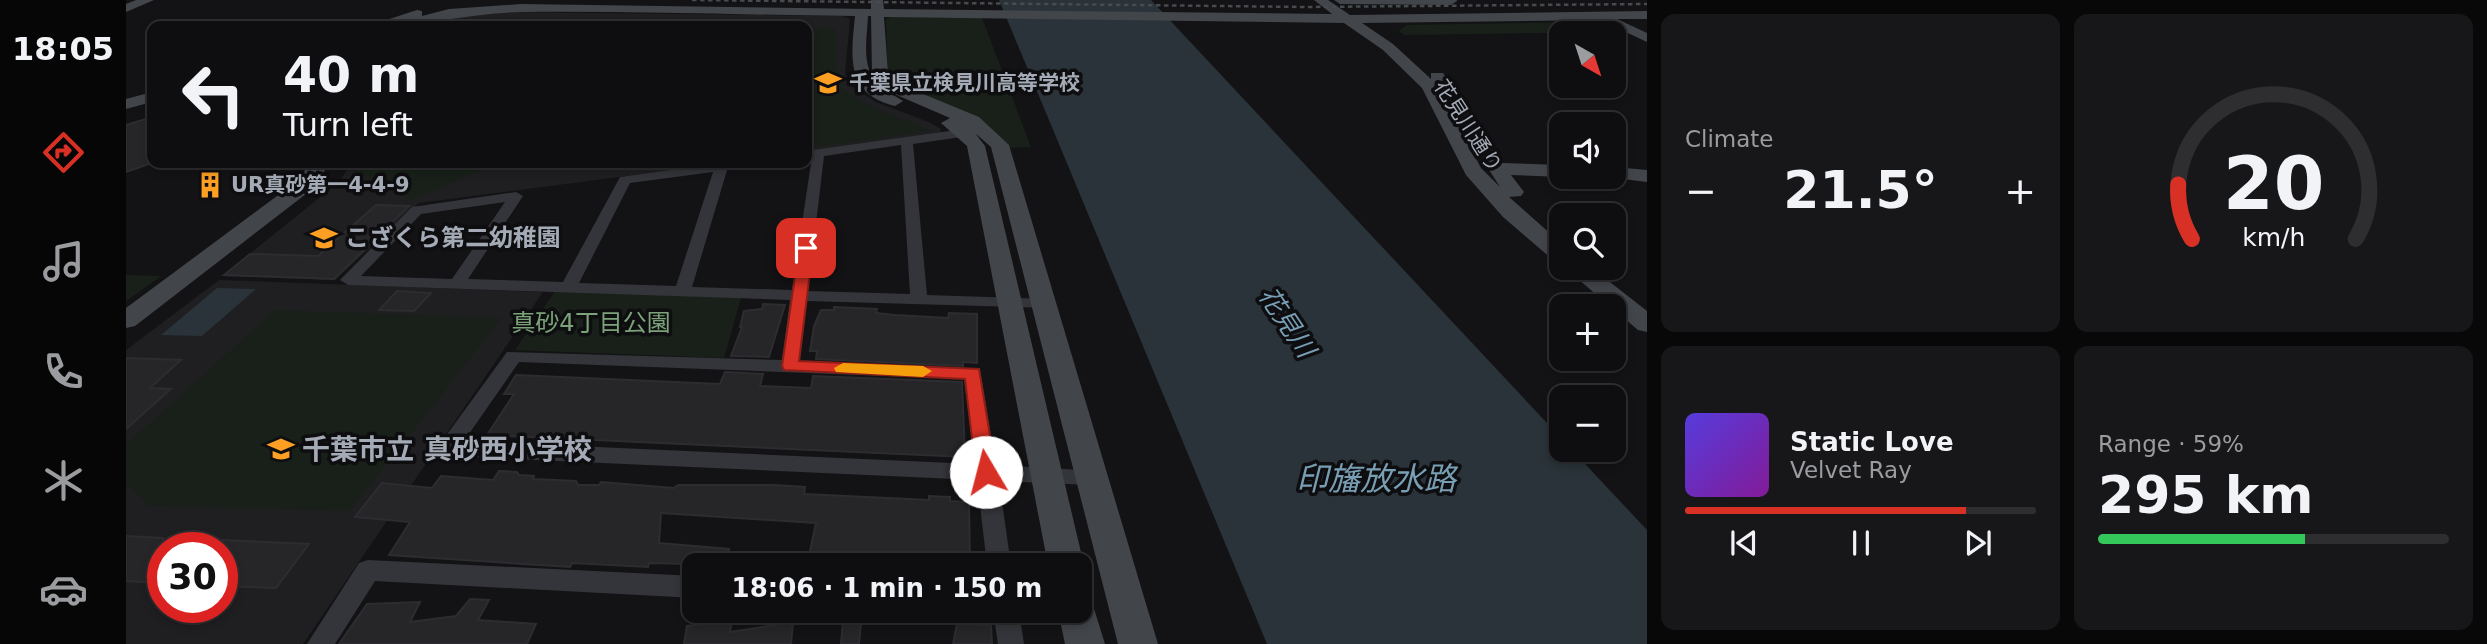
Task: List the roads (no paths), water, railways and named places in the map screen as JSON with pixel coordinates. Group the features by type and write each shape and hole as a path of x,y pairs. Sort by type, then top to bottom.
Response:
{"street":[{"path":"126,3 134,0"},
{"path":"126,8 148,0"},
{"path":"393,21 468,0"},
{"name":"花見川通り","path":"1320,0 1356,19 1434,73 1461,109 1495,169 1520,198 1549,225"},
{"name":"花見川通り","path":"1334,0 1429,86 1473,171 1511,212 1549,245"},
{"path":"1340,0 1467,1"},
{"path":"1559,0 1647,38"},
{"path":"869,6 880,73 888,85 948,110 976,132 1000,145 1138,644"},
{"path":"420,21 449,13 500,8 869,6 982,15 1356,19 1647,15"},
{"path":"126,96 147,90"},
{"path":"126,104 147,98"},
{"path":"790,366 818,153 976,132"},
{"path":"976,132 976,146 1063,553"},
{"path":"907,142 919,300"},
{"path":"1626,170 1647,167"},
{"path":"126,320 307,183 316,168"},
{"path":"569,287 625,180 714,168"},
{"path":"682,292 721,168"},
{"path":"1495,169 1549,171"},
{"path":"1626,173 1647,176"},
{"path":"457,283 516,196 417,210 348,280 1045,304"},
{"path":"1592,280 1647,324"},
{"path":"1618,280 1647,302"},
{"path":"997,553 986,472 973,373 514,356 448,448 986,472 1091,477"},
{"path":"320,644 368,570 682,586"},
{"path":"1008,623 1011,644"},
{"path":"1080,623 1085,644"}],"water":[{"name":"印旛放水路","path":"999,0 1151,0 1549,425 1549,462 1583,462 1647,530 1647,644 1267,644"},
{"path":"217,288 256,289 202,336 161,335"}],"railway":[{"path":"692,0 1306,7 1647,4"}],"place":[{"name":"千葉県立検見川高等学校","path":"828,83"},
{"name":"UR真砂第一4-4-9","path":"210,185"},
{"name":"こざくら第二幼稚園","path":"324,238"},
{"name":"千葉市立 真砂西小学校","path":"281,449"}],"water label":[{"name":"花見川","path":"1287,322"}],"park label":[{"name":"真砂4丁目公園","path":"591,323"}]}
